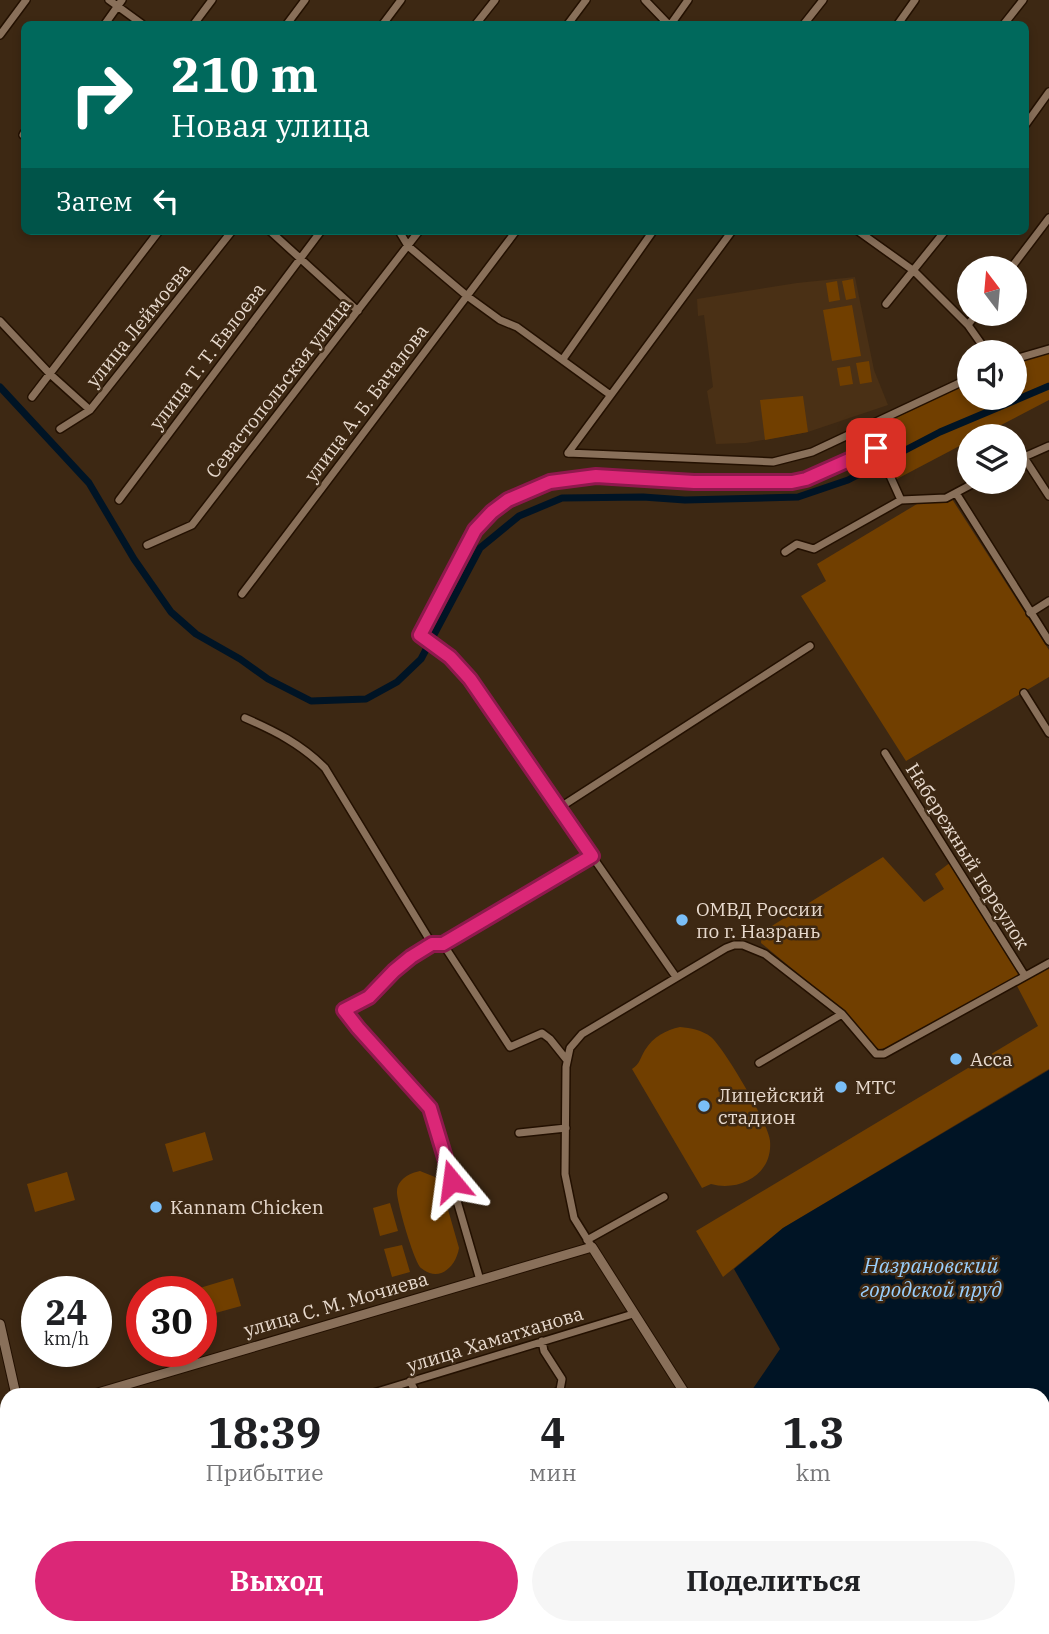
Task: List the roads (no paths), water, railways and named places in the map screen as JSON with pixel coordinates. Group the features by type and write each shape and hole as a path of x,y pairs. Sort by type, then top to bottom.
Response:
{"street":[{"path":"0,35 26,0"},
{"path":"109,0 120,3 139,21"},
{"path":"196,21 212,0"},
{"path":"289,21 305,0"},
{"path":"385,21 401,0"},
{"path":"478,21 495,0"},
{"path":"570,21 586,0"},
{"path":"645,0 666,21"},
{"path":"671,21 688,0"},
{"path":"806,21 823,0"},
{"path":"900,21 915,0"},
{"path":"1006,21 1023,0"},
{"path":"106,21 120,3"},
{"path":"1029,120 1049,92"},
{"path":"1021,256 1049,218"},
{"path":"32,397 156,235"},
{"name":"улица Леймоева","path":"60,429 90,411 229,235"},
{"path":"274,235 358,311"},
{"name":"улица Т. Т. Евлоева","path":"119,500 318,235"},
{"path":"401,235 408,246 467,296 500,320 517,327 609,394"},
{"name":"Севастопольская улица","path":"147,545 192,525 416,235"},
{"name":"улица А. Б. Бачалова","path":"242,594 513,235"},
{"path":"563,359 650,235"},
{"path":"729,235 568,453 774,462 812,452 957,384"},
{"path":"864,235 914,271 957,314"},
{"path":"886,304 941,235"},
{"path":"0,321 90,411"},
{"path":"1027,355 1048,348"},
{"path":"864,428 881,456 901,500"},
{"path":"1027,454 1049,446"},
{"path":"676,977 470,679 450,657 420,635 475,530 508,500 550,482 596,476 694,482 792,482 806,479 876,448"},
{"path":"1027,462 1049,496"},
{"path":"785,552 797,544 814,549 901,500 946,498 956,494 1049,641"},
{"path":"1030,613 1049,601"},
{"path":"559,808 810,646"},
{"path":"1024,693 1049,733"},
{"path":"244,718 286,736 307,750 325,768 432,944"},
{"name":"Набережный переулок","path":"885,753 1025,976"},
{"path":"480,1280 430,1108 344,1010 369,997 394,971 432,944 443,944 592,856"},
{"path":"443,944 510,1047 542,1033 566,1059"},
{"path":"682,1388 574,1218 565,1174 566,1059 574,1042 610,1016 734,945 751,947 765,954 842,1014 876,1055 884,1054 1049,963"},
{"path":"759,1063 842,1014"},
{"path":"519,1133 566,1128"},
{"path":"589,1243 664,1197"},
{"name":"улица С. М. Мочиева","path":"115,1388 480,1280 589,1243"},
{"name":"улица Хаматханова","path":"388,1388 634,1314"},
{"path":"0,1324 14,1388"},
{"path":"542,1340 544,1351 562,1379 560,1388"},
{"path":"410,1381 414,1388"}],"water":[{"name":"Назрановский городской пруд","path":"1049,1070 1049,1388 753,1388 780,1349 734,1269 783,1228"}],"waterway":[{"path":"0,387 89,483 134,559 171,612 196,634 240,659 268,679 311,701 366,699 397,682 421,659 480,548 519,516 562,498 643,497 685,500 798,497 848,480 940,432 1049,386"}],"place":[{"name":"ОМВД России по г. Назрань","path":"682,920"},
{"name":"Асса","path":"956,1059"},
{"name":"МТС","path":"841,1087"},
{"name":"Лицейский стадион","path":"704,1106"},
{"name":"Kannam Chicken","path":"156,1207"}]}
